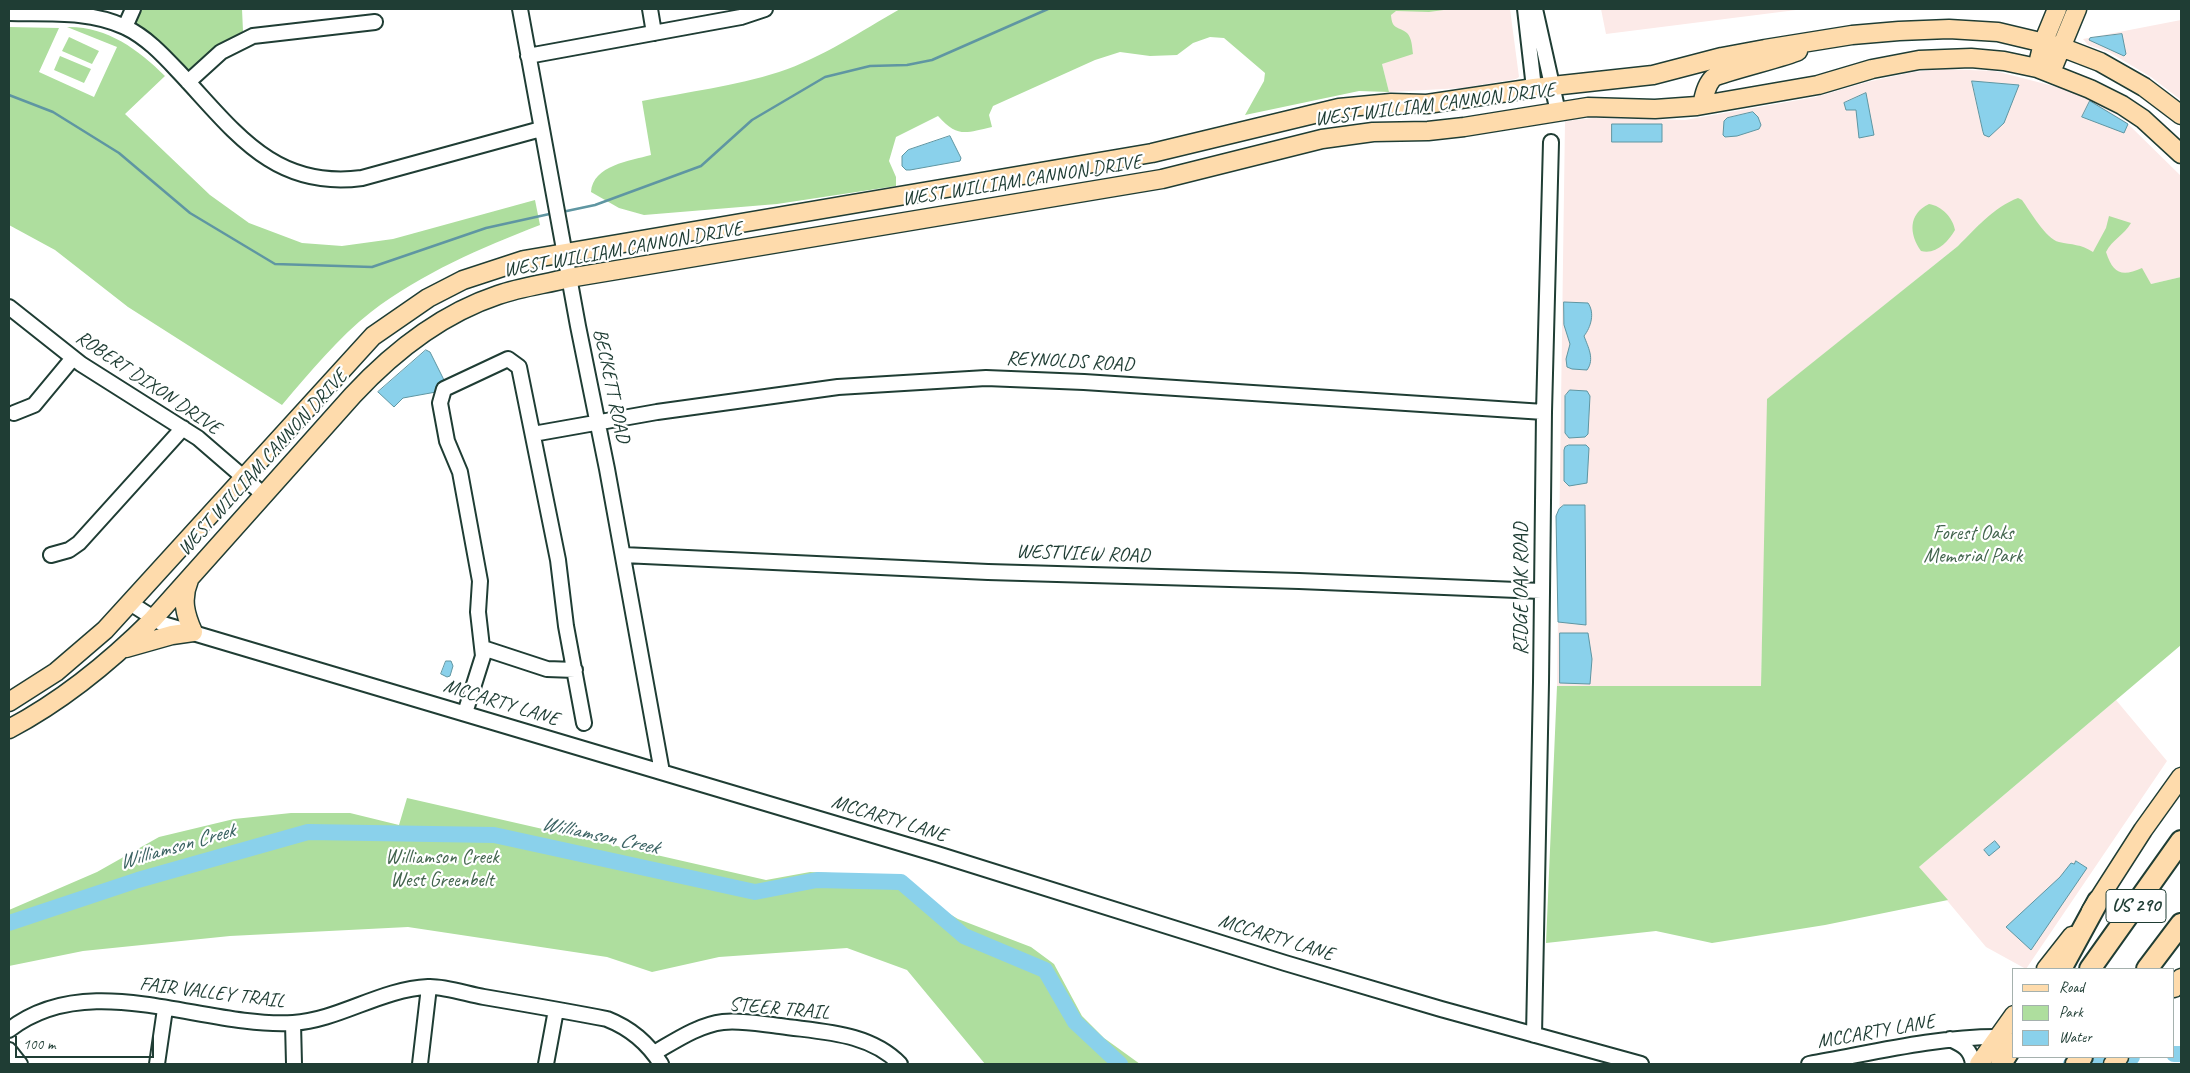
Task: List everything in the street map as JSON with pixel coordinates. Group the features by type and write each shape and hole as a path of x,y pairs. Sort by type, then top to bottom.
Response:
{"highway":[{"name":"US 290","path":"2091,968 2181,841"},
{"path":"2062,968 2098,901"},
{"name":"US 290","path":"2148,968 2181,924"},
{"path":"2001,1064 2012,1049"}],"main road":[{"path":"2044,70 2043,43 2057,9"},
{"path":"2044,70 2061,48 2077,9"},
{"name":"WEST WILLIAM CANNON DRIVE","path":"9,702 68,663 105,630 374,336 428,298 463,280 498,267 565,252 1152,153 1339,108 1391,103 1427,104 1534,88 1653,75 1722,57 1816,41 1899,31 1949,29 1998,32 2061,48 2100,62 2144,86 2181,115"},
{"path":"1702,105 1707,86 1712,78 1721,73 1787,56 1816,41"},
{"name":"WEST WILLIAM CANNON DRIVE","path":"9,729 50,706 80,686 123,649 153,619 191,574 369,378 408,343 462,310 498,295 569,278 1162,179 1349,134 1464,128 1588,107 1654,109 1702,105 1818,85 1872,69 1918,60 1971,58 2004,61 2044,70 2122,105 2143,119 2181,154"},
{"path":"123,649 172,635 193,632 187,617 184,598 191,574"},
{"path":"2047,968 2098,901 2143,830 2181,777"},
{"path":"1979,1064 2012,1049"}],"street":[{"path":"125,27 133,9"},
{"name":"BECKETT ROAD","path":"520,9 662,772"},
{"path":"650,9 654,33"},
{"path":"528,56 741,17 765,9"},
{"path":"1525,9 1534,88"},
{"path":"1535,9 1558,112"},
{"path":"9,13 76,14 125,27 156,49 247,144 264,158 291,171 325,179 352,179 374,175 541,129"},
{"path":"188,82 221,52 253,36 375,22"},
{"name":"RIDGE OAK ROAD","path":"1534,1035 1544,412 1551,142"},
{"name":"ROBERT DIXON DRIVE","path":"9,307 72,358 198,438 264,495"},
{"path":"14,413 30,408 72,358"},
{"path":"462,712 473,666 483,648 478,612 480,580 460,472 447,441 440,403 444,389 504,359 513,360 519,367 558,560 566,626 584,723"},
{"name":"REYNOLDS ROAD","path":"534,438 597,421 838,387 986,378 1084,382 1544,412"},
{"path":"51,555 69,550 79,543 183,428"},
{"name":"WESTVIEW ROAD","path":"623,555 988,572 1542,591"},
{"name":"MCCARTY LANE","path":"130,603 162,624 937,854 1284,963 1641,1064"},
{"path":"483,648 547,669 574,670"},
{"path":"420,1064 429,987"},
{"name":"FAIR VALLEY TRAIL","path":"9,1030 33,1014 71,1004 109,1001 250,1020 293,1023 312,1020 398,993 429,987 607,1019 619,1024 636,1036 657,1059"},
{"path":"157,1064 165,1009"},
{"path":"546,1064 556,1010"},
{"name":"STEER TRAIL","path":"657,1059 709,1025 736,1021 850,1036 878,1047 892,1055 900,1064"},
{"path":"293,1023 294,1064"},
{"name":"MCCARTY LANE","path":"1809,1064 1950,1039 2012,1049"},
{"name":"MCCARTY LANE","path":"1950,1039 1968,1049 1972,1056 1973,1064"},
{"path":"9,1050 20,1064"}],"shaded area":[{"path":"1400,9 1510,9 1519,77 1462,88 1389,92 1369,21"},
{"path":"1601,9 1804,9 1606,34"},
{"path":"2181,20 2181,100 2151,77 2109,52 2088,45 2083,39"},
{"path":"1944,69 1995,71 2057,87 2090,99 2125,121 2181,176 2181,277 2088,299 1982,222 1958,246 1768,399 1761,686 1557,686 1565,121 1594,118 1685,120 1816,97 1867,82 1913,72"},
{"path":"2116,700 2167,761 2027,968 1986,947 1919,867"}],"green space":[{"path":"138,9 242,9 243,31 214,50 192,70 189,70 158,40 136,25"},
{"path":"900,9 1451,9 1429,12 1396,11 1391,15 1394,25 1409,35 1413,54 1382,64 1389,92 1359,91 1245,115 1264,81 1265,73 1224,38 1210,37 1193,43 1177,55 1150,56 1120,52 1095,60 993,106 989,115 992,127 968,132 957,131 938,116 896,137 889,161 896,177 896,186 777,204 644,215 619,208 591,192 593,183 605,170 623,162 651,155 642,101 728,85 779,72 826,52"},
{"path":"9,27 59,28 39,72 94,97 117,47 67,27 95,30 132,48 165,76 125,114 210,195 249,223 302,243 342,246 393,239 535,200 540,225 453,262 390,298 347,333 282,405 128,307 55,250 9,225"},
{"path":"69,37 99,51 92,64 62,51"},
{"path":"60,56 91,69 84,83 54,70"},
{"name":"Forest Oaks Memorial Park","path":"2018,198 2022,200 2039,224 2054,240 2080,246 2093,252 2106,228 2109,216 2131,223 2106,252 2115,269 2124,273 2142,268 2151,284 2181,277 2181,645 1919,867 1948,900 1825,925 1712,943 1656,931 1546,943 1557,686 1761,686 1767,399 1958,246 1993,212"},
{"path":"1929,204 1938,207 1946,213 1952,221 1955,230 1941,246 1926,252 1921,251 1917,245 1914,238 1913,225 1917,213"},
{"name":"Williamson Creek West Greenbelt","path":"407,798 766,880 810,872 854,874 900,884 958,919 1031,947 1054,964 1082,1016 1104,1038 1140,1064 985,1064 907,970 847,948 719,957 652,972 607,957 408,927 230,936 83,951 9,966 9,910 97,872 159,837 234,819 291,813 350,813 399,825"}],"water":[{"path":"2122,34 2126,54 2124,56 2089,40 2090,38"},
{"path":"1972,81 2019,85 2004,123 1989,137 1984,135 1983,132"},
{"path":"1866,93 1874,135 1859,138 1856,110 1846,110 1844,103"},
{"path":"2090,101 2128,124 2124,133 2082,117"},
{"path":"1753,112 1758,117 1761,125 1759,129 1737,136 1725,137 1723,135 1724,121 1727,118"},
{"path":"1612,124 1662,124 1662,142 1612,142"},
{"path":"950,136 961,158 960,161 910,170 906,170 902,166 902,156 908,150"},
{"path":"1564,302 1588,303 1590,307 1591,320 1584,336 1591,357 1587,370 1567,367 1566,359 1570,344 1564,325"},
{"path":"426,350 430,352 444,380 438,383 436,392 403,398 394,407 378,392"},
{"path":"1570,390 1587,391 1590,396 1588,434 1585,437 1569,438 1565,433 1565,396"},
{"path":"1569,445 1586,445 1589,448 1587,483 1569,486 1564,481 1564,450"},
{"path":"1564,505 1585,505 1586,625 1558,622 1556,516 1559,509"},
{"path":"1560,633 1588,633 1592,659 1590,684 1560,683"},
{"path":"446,661 451,661 453,666 450,676 447,677 441,674"},
{"path":"1995,841 2000,847 1989,856 1984,850"},
{"path":"2076,861 2087,868 2031,950 2006,927 2060,877 2071,863 2074,864"}],"waterway":[{"path":"562,212 595,205 701,166 752,120 825,77 870,66 907,65 932,60 1048,9"},
{"path":"9,95 53,112 119,153 190,213 275,264 372,267 486,228 554,213"},
{"name":"Williamson Creek","path":"9,923 138,880 308,832 494,835 755,892 817,880 901,882 964,936 1045,970 1075,1022 1120,1064"},
{"name":"Williamson Creek","path":"2175,1054 2181,1054"},
{"name":"Williamson Creek","path":"2071,1064 2103,1058"}]}
